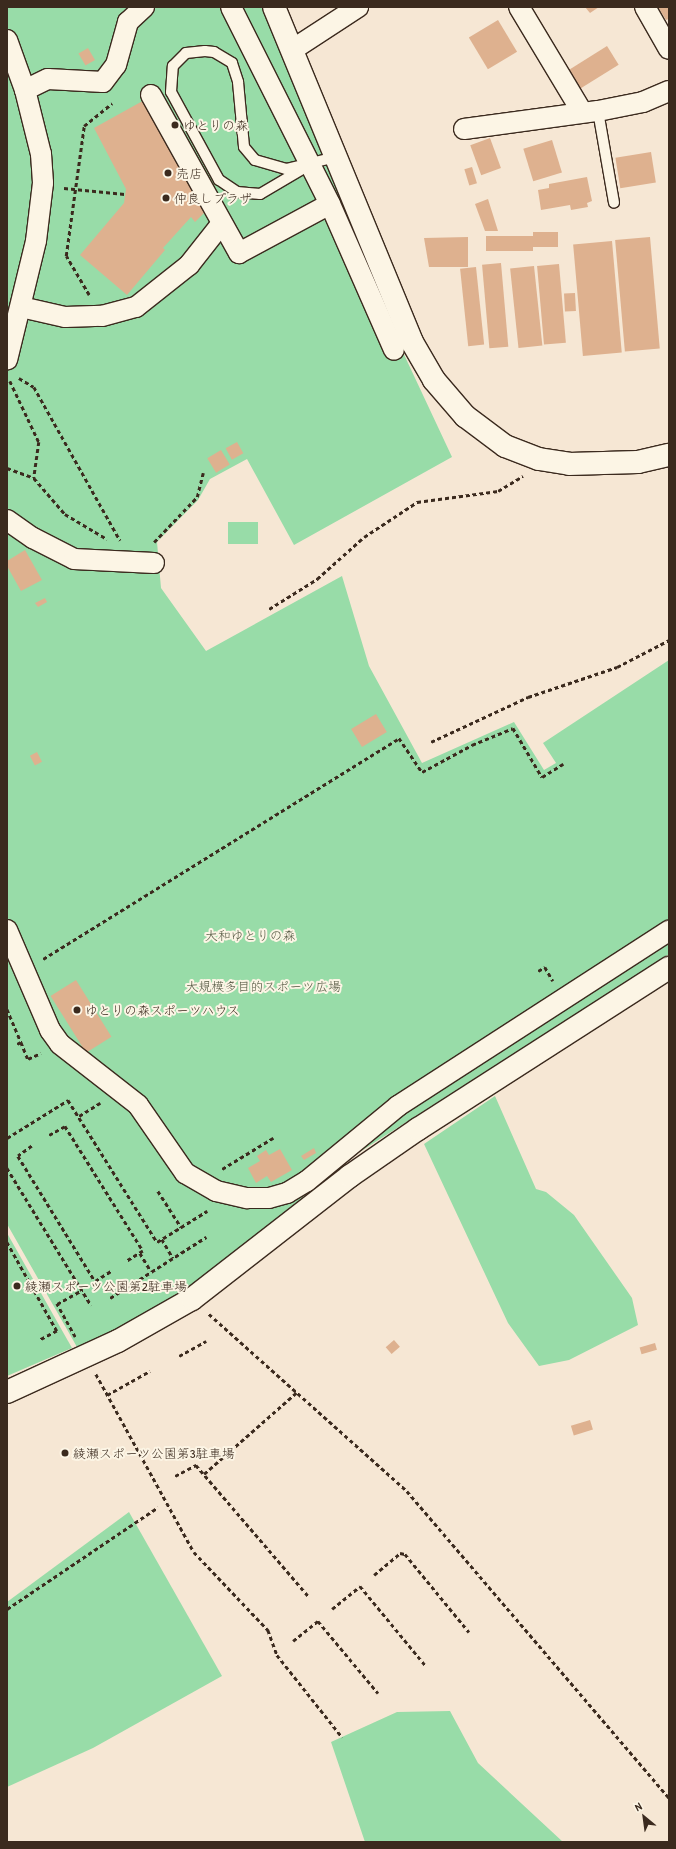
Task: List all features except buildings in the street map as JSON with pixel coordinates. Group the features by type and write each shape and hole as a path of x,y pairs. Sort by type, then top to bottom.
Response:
{"street":[{"path":"25,90 48,79 103,82 116,65 128,22 144,7"},
{"path":"231,7 311,164 394,350"},
{"path":"274,7 412,342 434,380 465,416 505,446 539,460 568,464 638,462 669,455"},
{"path":"292,50 358,7"},
{"path":"519,7 590,111"},
{"path":"645,7 669,49"},
{"path":"7,40 25,90 41,154 43,186 38,234 21,307 10,367"},
{"path":"464,129 643,102 669,91"},
{"path":"151,95 239,253 330,204"},
{"path":"21,307 65,317 102,316 136,307 189,265 222,223"},
{"path":"7,520 33,538 74,559 154,563"},
{"path":"7,930 50,1030 60,1044 138,1104 185,1173 216,1191 247,1198 269,1198 287,1193 307,1181 398,1106 669,932"},
{"path":"7,1392 86,1356 151,1323 192,1299 350,1176 418,1129 669,968"}],"lane":[{"path":"311,164 260,194 237,192 219,180 171,92 173,66 186,53 204,51 214,52 232,63 238,82 244,147 255,160 286,169 336,157"},
{"path":"590,111 614,203"}],"path":[{"path":"102,316 66,256 84,126 114,101 103,82"},
{"path":"43,186 125,194"},
{"path":"10,367 34,387 122,543"},
{"path":"7,374 39,442 34,478"},
{"path":"269,609 317,579 364,537 417,502 498,491 528,473 539,460"},
{"path":"7,468 34,478 65,514 112,542"},
{"path":"154,563 140,556 196,497 203,473"},
{"path":"431,742 528,697 617,667 669,640"},
{"path":"24,971 399,738 422,772 472,745 513,728 542,777 563,764"},
{"path":"7,1009 28,1059 42,1053"},
{"path":"17,1044 21,1042"},
{"path":"7,1138 68,1100 157,1242 234,1194"},
{"path":"79,1116 98,1104"},
{"path":"49,1135 65,1126 143,1251 127,1261"},
{"path":"222,1169 273,1138"},
{"path":"32,1146 18,1156 96,1281 111,1271"},
{"path":"7,1168 91,1305"},
{"path":"158,1191 181,1227"},
{"path":"110,1298 206,1237"},
{"path":"162,1239 173,1258"},
{"path":"7,1242 57,1331 40,1340"},
{"path":"140,1253 151,1271"},
{"path":"82,1290 58,1304 194,1552 268,1630 277,1655 342,1737"},
{"path":"192,1299 296,1393 330,1420 407,1491 669,1798"},
{"path":"179,1356 206,1341"},
{"path":"107,1394 150,1371"},
{"path":"204,1474 296,1393"},
{"path":"175,1476 196,1465 309,1597"},
{"path":"7,1608 158,1507"},
{"path":"374,1575 400,1553 405,1554 469,1632"},
{"path":"332,1609 360,1586 426,1666"},
{"path":"293,1642 318,1621 378,1693"}],"green space":[{"name":"大和ゆとりの森","path":"7,7 262,7 400,346 452,457 294,545 247,459 210,479 198,500 157,542 161,588 206,651 342,576 369,666 422,763 514,722 544,770 556,763 543,743 669,660 669,954 355,1155 205,1276 131,1322 77,1347 7,1224"},
{"path":"228,522 258,522 258,544 228,544"},
{"path":"495,1096 536,1189 546,1192 574,1215 632,1298 638,1325 569,1360 539,1366 508,1323 424,1144"},
{"path":"7,1233 72,1348 7,1376"},
{"path":"129,1512 222,1676 93,1748 7,1787 7,1602"},
{"path":"450,1711 478,1763 563,1842 365,1842 331,1742 397,1712"}],"place":[{"name":"ゆとりの森","path":"175,125"},
{"name":"売店","path":"168,173"},
{"name":"仲良しプラザ","path":"166,198"},
{"name":"ゆとりの森スポーツハウス","path":"77,1010"},
{"name":"綾瀬スポーツ公園第2駐車場","path":"17,1286"},
{"name":"綾瀬スポーツ公園第3駐車場","path":"65,1453"}],"park label":[{"name":"大規模多目的スポーツ広場","path":"263,986"}]}
